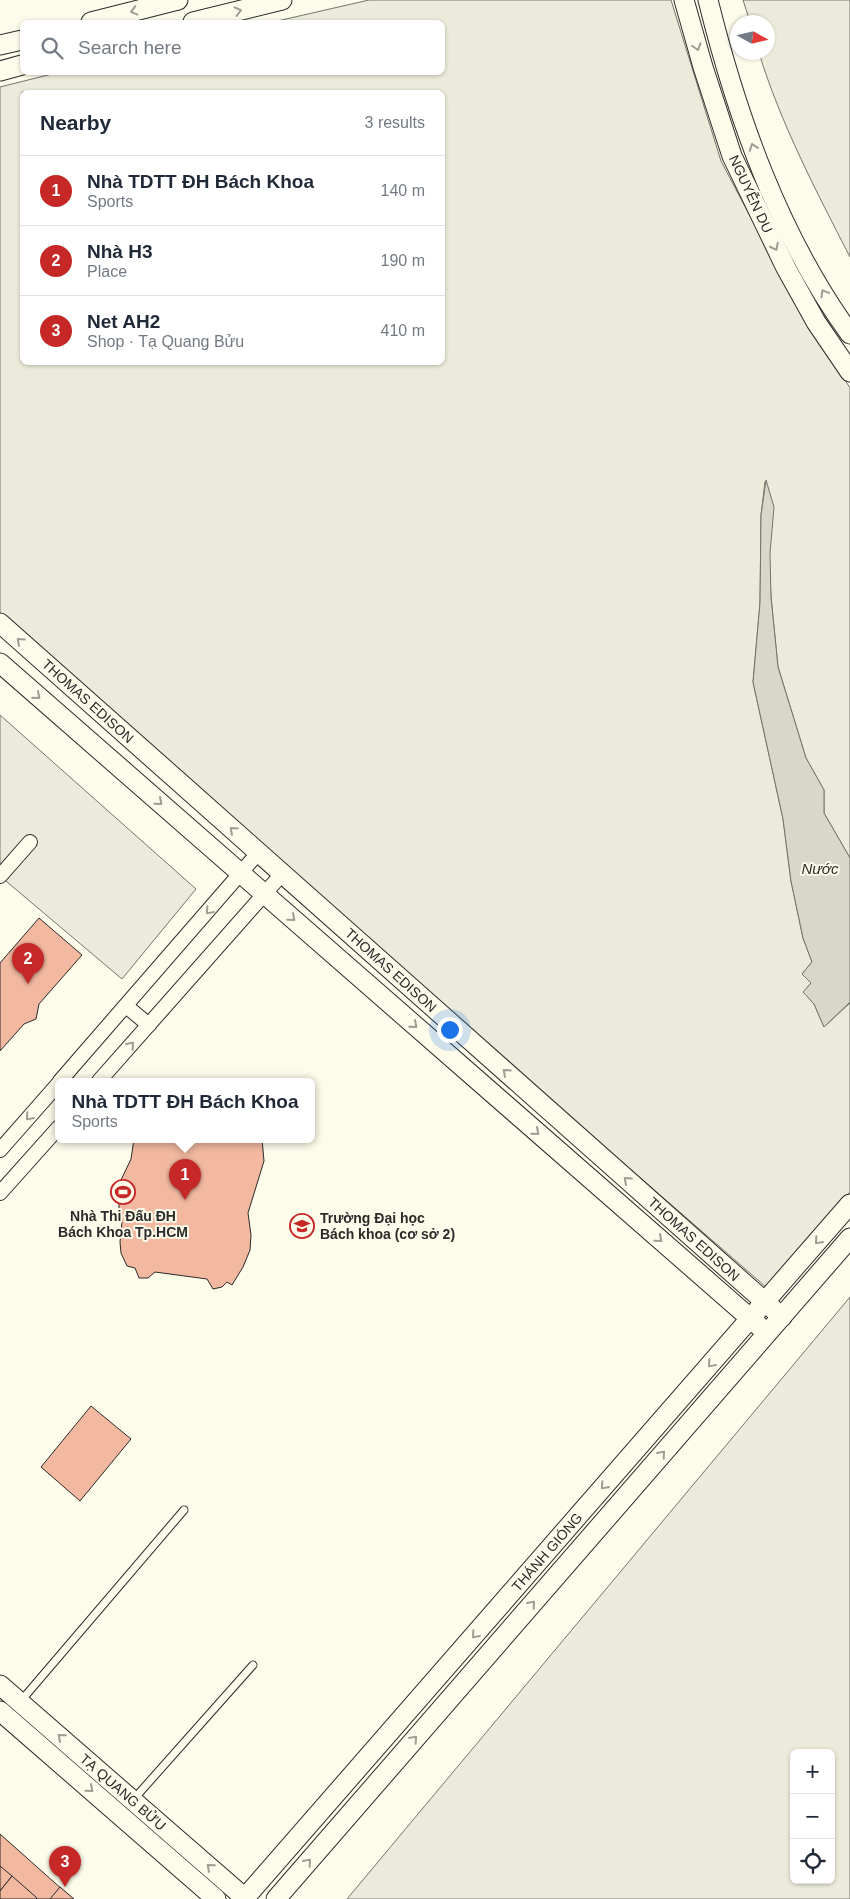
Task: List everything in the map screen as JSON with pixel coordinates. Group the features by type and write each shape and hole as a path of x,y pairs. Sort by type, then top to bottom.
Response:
{"street":[{"path":"106,20 178,0"},
{"path":"201,20 279,0"},
{"name":"NGUYỄN DU","path":"684,0 717,112 748,191 816,322 850,372"},
{"name":"NGUYỄN DU","path":"708,0 723,60 770,189 788,230 850,334"},
{"path":"0,46 20,41"},
{"path":"0,71 20,66"},
{"name":"THOMAS EDISON","path":"0,624 782,1317"},
{"name":"THOMAS EDISON","path":"0,663 767,1333"},
{"path":"0,876 30,842"},
{"path":"63,1078 242,874 258,853"},
{"path":"102,1078 282,874"},
{"path":"126,1006 149,1025"},
{"path":"0,1150 55,1088"},
{"path":"2,1185 55,1131"},
{"name":"THÁNH GIÓNG","path":"245,1899 850,1204"},
{"name":"THÁNH GIÓNG","path":"276,1899 850,1238"},
{"path":"497,1609 514,1625"},
{"name":"TẠ QUANG BỬU","path":"0,1684 245,1899"},
{"name":"TẠ QUANG BỬU","path":"0,1710 216,1899"}],"lane":[{"path":"20,1702 184,1510"},
{"path":"133,1800 253,1665"}],"shaded area":[{"path":"369,0 671,0 721,161 789,290 850,388 850,858 824,813 824,790 806,758 778,667 771,597 765,482 761,515 760,603 753,682 783,819 791,881 803,938 812,962 802,974 811,983 804,992 814,1004 824,1027 850,1003 850,1192 766,1287 417,984 0,617 0,87 48,75 445,75 445,20 282,20"},
{"path":"743,0 850,0 850,257 788,131 761,60 775,60 775,15 748,15"},
{"path":"0,715 196,889 122,979 0,876"},
{"path":"850,1297 850,1899 347,1899"}],"water":[{"name":"Nước","path":"766,480 774,507 770,553 771,597 778,667 806,758 824,790 824,813 850,858 850,1002 824,1027 814,1004 803,992 811,983 802,974 812,962 803,938 791,881 783,819 753,682 760,603 761,515"}],"building":[{"path":"39,918 82,955 39,1004 36,1019 24,1024 0,1051 0,963"},
{"path":"133,1143 262,1143 264,1161 248,1213 251,1235 250,1250 243,1267 232,1285 227,1282 222,1287 213,1289 207,1279 155,1272 148,1278 139,1278 135,1268 127,1266 121,1253 122,1221 119,1217 119,1194 121,1180 131,1159"},
{"path":"91,1406 131,1439 80,1501 41,1467"},
{"path":"0,1834 73,1899 0,1899"},
{"path":"0,1866 12,1876 0,1891"},
{"path":"12,1876 37,1898 0,1899 0,1891"},
{"path":"60,1887 74,1899 50,1899"}],"place":[{"name":"Nhà H3","path":"28,984"},
{"name":"Nhà Thi Đấu ĐH Bách Khoa Tp.HCM","path":"123,1192"},
{"name":"Nhà TDTT ĐH Bách Khoa","path":"185,1200"},
{"name":"Trường Đại học Bách khoa (cơ sở 2)","path":"302,1226"},
{"name":"Net AH2","path":"65,1887"}]}
